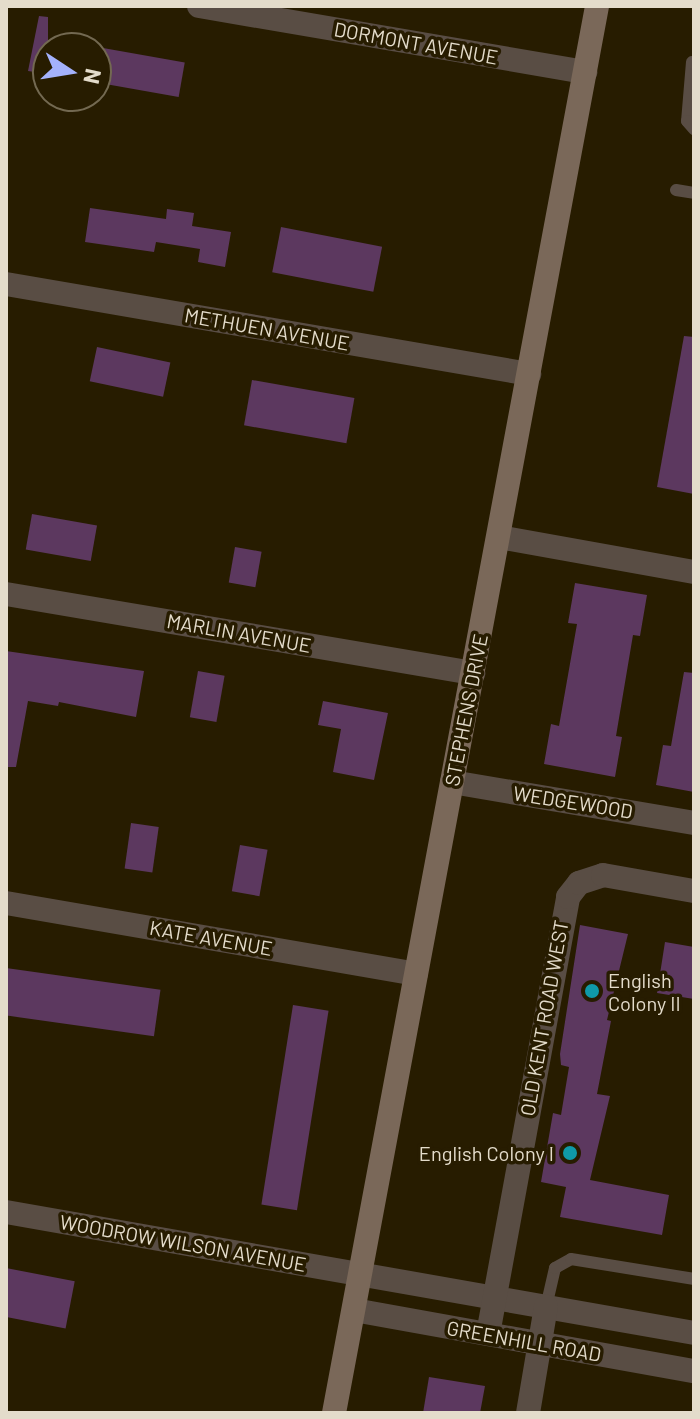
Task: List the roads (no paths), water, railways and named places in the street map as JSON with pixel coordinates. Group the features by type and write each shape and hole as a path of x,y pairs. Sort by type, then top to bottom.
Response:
{"street":[{"name":"DORMONT AVENUE","path":"199,6 585,72"},
{"name":"STEPHENS DRIVE","path":"334,1413 597,6"},
{"name":"METHUEN AVENUE","path":"6,284 529,374"},
{"path":"499,537 694,572"},
{"name":"MARLIN AVENUE","path":"6,594 473,673"},
{"name":"WEDGEWOOD","path":"452,782 694,823"},
{"name":"OLD KENT ROAD WEST","path":"488,1334 560,921 568,897 579,883 603,875 694,891"},
{"name":"KATE AVENUE","path":"6,903 416,974"},
{"name":"WOODROW WILSON AVENUE","path":"6,1212 360,1273"},
{"name":"GREENHILL ROAD","path":"360,1273 694,1333"},
{"path":"528,1413 546,1307"},
{"name":"GREENHILL ROAD","path":"354,1310 694,1371"}],"lane":[{"path":"692,62 687,121 694,129"},
{"path":"676,190 694,193"},
{"path":"546,1307 555,1268 571,1259 694,1279"}],"place":[{"name":"English Colony II","path":"592,991"},
{"name":"English Colony I","path":"570,1153"}]}
